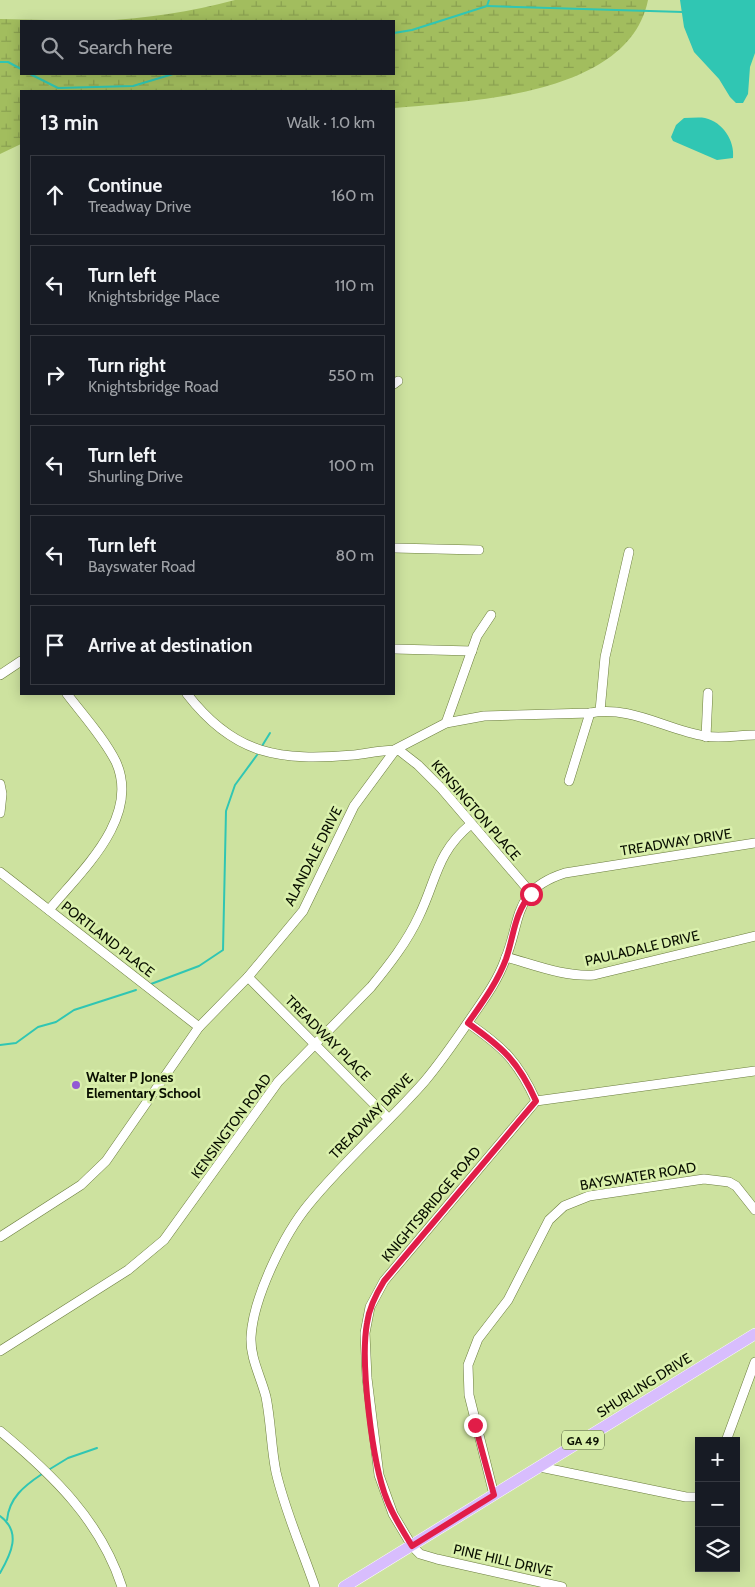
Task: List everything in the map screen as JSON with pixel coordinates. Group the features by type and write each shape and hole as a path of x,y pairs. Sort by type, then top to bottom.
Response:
{"main road":[{"name":"SHURLING DRIVE","path":"344,1587 755,1334"}],"street":[{"path":"395,548 479,550"},
{"path":"600,711 605,657 629,552"},
{"path":"446,723 481,628 491,615"},
{"path":"395,649 472,651"},
{"path":"0,675 20,662"},
{"path":"706,737 708,693"},
{"path":"49,910 110,832 118,818 122,796 121,779 116,762 68,695"},
{"path":"189,695 208,719 223,732 251,747 266,752 288,756 330,756 396,750"},
{"name":"ALANDALE DRIVE","path":"0,1237 81,1185 94,1174 199,1027 248,977 308,904 354,806 396,750 446,723 501,714 590,713 600,711 634,715 706,737 755,734"},
{"path":"569,781 590,713"},
{"name":"KENSINGTON PLACE","path":"396,750 407,755 418,765 531,894"},
{"path":"0,784 2,800 0,814"},
{"name":"KENSINGTON ROAD","path":"0,1351 128,1270 164,1240 278,1082 385,970 418,918 440,860 448,846 471,824"},
{"name":"TREADWAY DRIVE","path":"315,1587 276,1472 270,1418 252,1348 252,1328 267,1280 278,1252 291,1229 308,1205 424,1082 468,1023 491,990 506,957 515,920 531,894 547,881 566,874 755,843"},
{"name":"PORTLAND PLACE","path":"0,872 199,1027"},
{"name":"PAULADALE DRIVE","path":"506,957 579,976 594,975 755,936"},
{"name":"TREADWAY PLACE","path":"248,977 388,1118"},
{"path":"468,1023 504,1049 518,1065 536,1101 755,1071"},
{"name":"KNIGHTSBRIDGE ROAD","path":"412,1546 386,1499 378,1466 365,1357 365,1332 370,1308 384,1281 536,1101"},
{"name":"BAYSWATER ROAD","path":"494,1495 469,1395 468,1365 478,1339 508,1300 549,1220 564,1206 589,1196 704,1179 729,1182 736,1186 755,1210"},
{"path":"727,1437 755,1362"},
{"path":"0,1431 36,1461 90,1521 103,1540 122,1587"},
{"path":"540,1467 686,1497 695,1497"},
{"name":"PINE HILL DRIVE","path":"412,1546 420,1554 437,1559 562,1587"}],"green space":[{"path":"235,0 648,0 635,32 611,56 579,75 542,87 503,96 463,102 395,108 395,90 20,90 20,144 0,154 0,19 46,20 20,20 20,75 395,75 395,20 112,20 202,8"}],"water":[{"path":"680,0 755,0 755,53 750,67 748,94 743,103 736,103 730,97 719,79 694,52 684,27"},
{"path":"684,118 705,118 722,128 730,139 733,158 717,160 673,141 671,137 676,125"}],"waterway":[{"path":"395,33 412,30 487,6 489,0"},
{"path":"487,6 683,12"},
{"path":"0,62 8,62 20,68"},
{"path":"32,75 58,88 133,86 170,75"},
{"path":"262,746 270,733"},
{"path":"151,984 199,966 223,950 226,811 235,785 257,755"},
{"path":"0,1045 16,1043 38,1027 56,1022 74,1010 136,990"},
{"path":"50,1469 68,1458 97,1448"},
{"path":"7,1520 8,1512 18,1493 42,1474"},
{"path":"0,1516 7,1522 13,1536 11,1551 0,1573"}],"place":[{"name":"Walter P Jones Elementary School","path":"76,1085"}],"route":[{"path":"475,1425 494,1495 412,1546 386,1499 379,1475 374,1447 365,1357 367,1321 370,1308 384,1281 536,1101 518,1065 504,1049 468,1023 500,974 515,920 520,908 531,894"}]}
